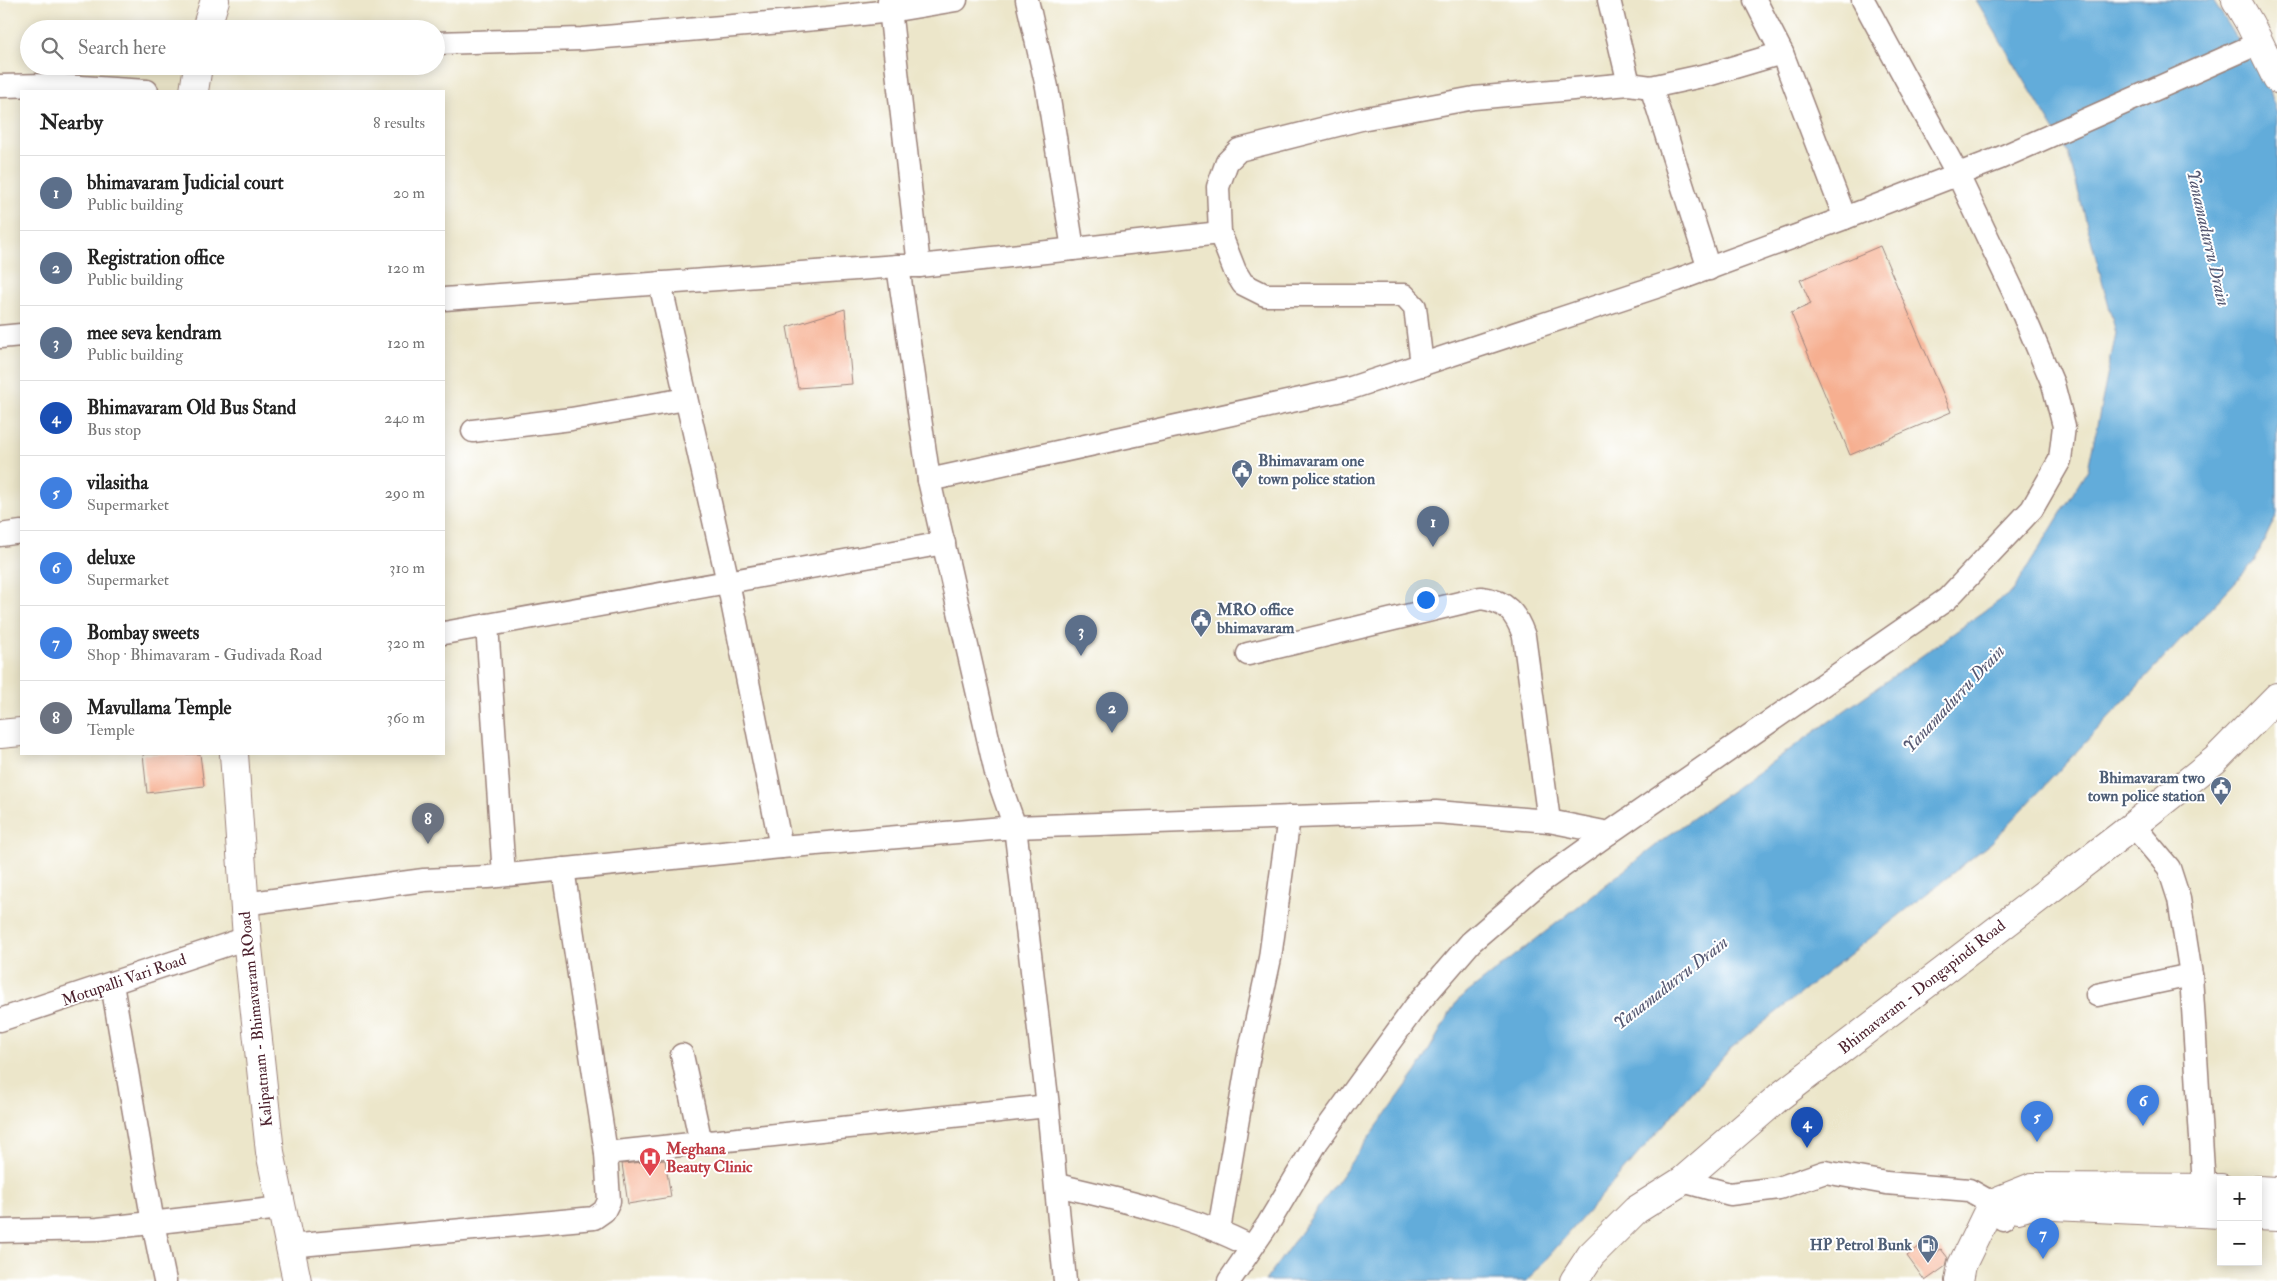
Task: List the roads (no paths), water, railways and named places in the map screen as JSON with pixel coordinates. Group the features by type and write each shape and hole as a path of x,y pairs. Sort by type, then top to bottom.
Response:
{"main road":[{"path":"209,20 215,0"},
{"path":"2236,0 2277,79"},
{"path":"194,90 197,75"},
{"name":"Bhimavaram - Dongapindi Road","path":"1574,1281 1591,1254 1636,1210 1682,1181 1779,1097 2215,760 2277,697"},
{"path":"0,734 20,732"},
{"name":"Kalipatnam - Bhimavaram ROoad","path":"234,755 247,938 270,1152 297,1281"},
{"path":"2262,1190 2277,1191"},
{"path":"1959,1281 1962,1265 1968,1250 1997,1211 2033,1205 2213,1201"},
{"path":"1975,1281 1997,1211"},
{"path":"2262,1216 2277,1217"}],"street":[{"path":"445,43 582,39 956,0"},
{"path":"1027,0 1047,87 1073,249"},
{"path":"1609,0 1628,84"},
{"path":"1754,0 1782,53 1845,218"},
{"path":"1229,1281 1317,1142 1415,1007 1471,942 1542,881 1947,599 2032,509 2060,460 2064,426 2053,384 2015,295 1958,175 1863,0"},
{"path":"890,6 908,266 929,480 996,773 1015,827 1048,1106 1066,1279"},
{"path":"929,480 1351,388 1422,365 1709,268 1958,175 2259,43"},
{"path":"1422,365 1415,307 1404,295 1265,295 1243,284 1235,271 1220,233 1218,187 1227,162 1239,150 1362,119 1474,98 1628,84 1651,87 1711,74 1782,53"},
{"path":"0,86 47,85 130,90"},
{"path":"1651,87 1709,268"},
{"path":"445,299 908,266 1220,233"},
{"path":"660,283 728,582 781,847"},
{"path":"0,337 20,335"},
{"path":"473,431 571,419 686,399"},
{"path":"0,535 20,532"},
{"path":"445,633 944,543"},
{"path":"1248,654 1481,598 1497,600 1519,620 1524,636 1548,822"},
{"path":"487,625 504,875"},
{"path":"244,904 424,880 504,875 781,847 1015,827 1436,812 1548,822 1609,833"},
{"path":"1219,1230 1248,1060 1270,958 1288,817"},
{"path":"2133,825 2169,868 2179,899 2191,975 2213,1201"},
{"path":"289,1246 594,1218 604,1211 610,1201 606,1153 564,869"},
{"name":"Motupalli Vari Road","path":"0,1020 247,938"},
{"path":"2097,995 2191,975"},
{"path":"112,984 153,1223 165,1281"},
{"path":"682,1055 701,1143"},
{"path":"606,1153 1048,1106"},
{"path":"1682,1181 1730,1194 1779,1188 1826,1172 1886,1183 1968,1190 1997,1211"},
{"path":"1056,1186 1097,1194 1219,1230 1252,1247"},
{"path":"0,1231 98,1229 281,1208"}],"water":[{"name":"Yanamadurru Drain","path":"1976,0 2213,0 2270,90 2277,114 2277,514 2254,562 1992,842 1730,1049 1527,1281 1265,1281 1417,1071 1457,1001 1668,836 2013,591 2088,469 2116,333 2068,153"}],"place":[{"name":"Bhimavaram one town police station","path":"1242,489"},
{"name":"bhimavaram Judicial court","path":"1433,547"},
{"name":"MRO office bhimavaram","path":"1201,638"},
{"name":"mee seva kendram","path":"1081,656"},
{"name":"Registration office","path":"1112,733"},
{"name":"Bhimavaram two town police station","path":"2221,806"},
{"name":"Mavullama Temple","path":"428,844"},
{"name":"deluxe","path":"2143,1126"},
{"name":"vilasitha","path":"2037,1142"},
{"name":"Bhimavaram Old Bus Stand","path":"1807,1148"},
{"name":"Meghana Beauty Clinic","path":"650,1177"},
{"name":"Bombay sweets","path":"2043,1259"},
{"name":"HP Petrol Bunk","path":"1928,1264"}]}
